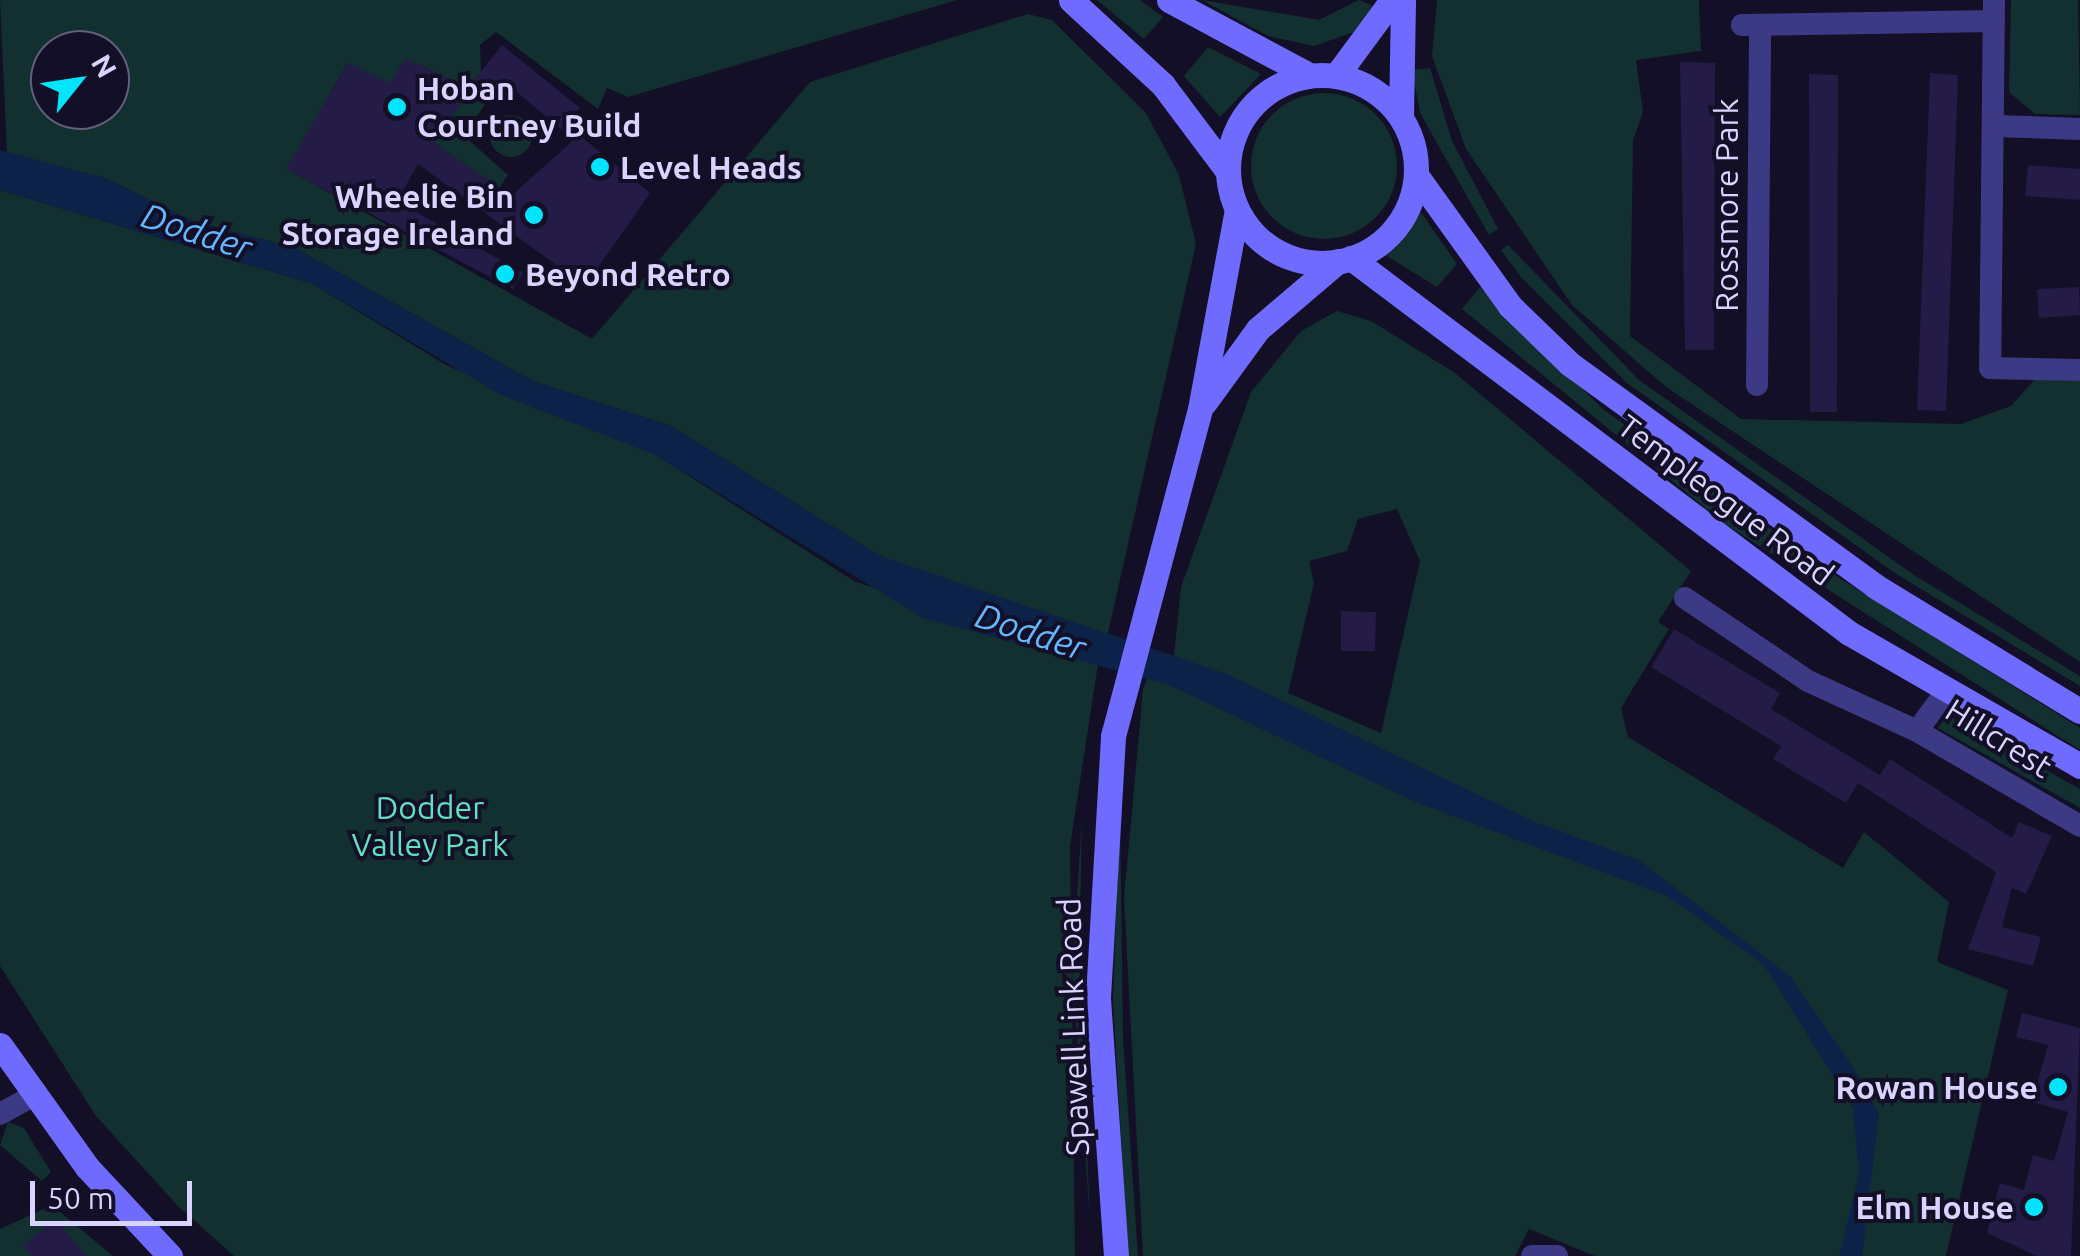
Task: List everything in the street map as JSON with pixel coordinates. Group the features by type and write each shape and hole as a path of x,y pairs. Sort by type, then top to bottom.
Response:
{"main road":[{"path":"1071,0 1163,85 1226,168 1237,210 1200,409"},
{"path":"1168,0 1309,75 1336,76 1366,86 1400,117"},
{"path":"1336,76 1392,0"},
{"path":"1200,409 1258,329 1344,260 1396,226 1416,175 1400,117 1403,0"},
{"path":"1226,168 1252,106 1309,75"},
{"name":"Templeogue Road","path":"1416,175 1510,306 1570,364 1876,586 2080,711"},
{"path":"1237,210 1290,257 1344,260"},
{"name":"Templeogue Road","path":"1344,260 1719,540 1945,692 2080,766"},
{"name":"Spawell Link Road","path":"1116,1256 1098,997 1113,736 1144,595 1200,409"},
{"path":"0,1045 32,1096 170,1256"}],"street":[{"name":"Rossmore Park","path":"1757,385 1751,25 1994,11"},
{"path":"1994,11 1996,126 1990,368 2080,370"},
{"path":"1996,126 2080,129"},
{"path":"1685,598 1808,681 1917,731"},
{"name":"Hillcrest","path":"1945,692 1917,731 2080,826"},
{"path":"0,1114 32,1096"},
{"path":"1532,1256 1558,1256"}],"green space":[{"path":"0,0 957,0 628,97 607,88 598,109 496,32 480,45 481,74 471,89 424,67 403,98 347,64 287,169 592,339 810,82 1028,14 1052,20 1146,113 1179,175 1196,244 1107,637 880,556 671,426 533,381 295,248 193,221 105,178 7,154"},
{"path":"1097,0 1140,0 1163,17 1144,39"},
{"path":"1202,0 1319,20 1359,0 1373,6 1354,32 1314,46 1268,36"},
{"path":"1437,0 1699,0 1701,51 1636,60 1643,112 1633,140 1630,336 1741,419 1961,424 2011,406 2035,379 2080,381 2080,662 1666,387 1572,305 1466,149 1432,56"},
{"path":"2011,0 2078,0 2080,115 2035,114 2009,92"},
{"path":"1208,47 1261,74 1220,117 1184,76"},
{"path":"1430,68 1452,141 1498,229 1489,235 1420,113 1412,70"},
{"path":"468,93 487,101 464,136 508,175 499,188 434,143"},
{"path":"1324,93 1352,99 1376,114 1391,138 1397,166 1391,194 1376,218 1352,233 1324,239 1296,233 1272,218 1257,194 1251,166 1257,138 1272,114 1296,99"},
{"path":"511,115 526,121 532,136 526,151 511,157 496,151 490,136 496,121"},
{"name":"Dodder Valley Park","path":"0,190 313,284 446,365 656,455 854,581 1098,664 1070,846 1075,1256 234,1256 177,1205 96,1116 0,966"},
{"path":"1420,211 1457,264 1437,287 1385,255"},
{"path":"1508,245 1639,380 1914,575 2080,676 2080,686 1895,573 1627,383 1521,277 1501,250"},
{"path":"1480,287 1604,410 1841,579 2080,728 2080,750 1725,524 1462,309"},
{"path":"1337,311 1371,321 1455,373 1691,571 1658,622 1669,629 1621,708 1628,737 1843,868 1864,832 1949,902 1937,962 2008,990 1946,1256 1595,1256 1529,1229 1515,1256 1143,1256 1124,898 1143,689 1158,652 1174,656 1181,587 1251,392 1301,331","holes":["1397,509 1420,561 1381,733 1288,693 1314,583 1309,561 1347,551 1358,519"]},
{"path":"1947,715 2080,789 2080,808 1938,728"},
{"path":"1120,810 1123,1038 1138,1256 1128,1256 1113,1000"},
{"path":"1082,821 1079,962 1090,1220 1072,969"},
{"path":"8,1122 24,1128 51,1172 42,1181 0,1145"},
{"path":"52,1205 113,1256 0,1256 0,1229"}],"water":[{"name":"Dodder","path":"0,150 105,178 193,221 295,248 533,381 671,426 880,556 1227,674 1535,822 1639,860 1791,977 1865,1085 1879,1115 1862,1256 1839,1256 1859,1174 1853,1108 1764,965 1667,896 1413,801 1169,685 923,618 656,455 501,395 313,284 0,190"}],"building":[{"path":"502,45 580,108 562,130 505,82 487,101 468,93 434,143 511,196 579,135 650,193 585,286 418,164 397,201 523,273 513,289 286,169 348,63 390,83 405,58 468,88"},
{"path":"1680,62 1715,63 1714,350 1685,350"},
{"path":"1930,73 1958,75 1946,411 1917,410"},
{"path":"1809,74 1838,75 1837,412 1810,412"},
{"path":"2028,165 2080,169 2080,200 2025,196"},
{"path":"2079,287 2080,315 2039,318 2037,289"},
{"path":"1341,611 1376,612 1375,651 1341,651"},
{"path":"1674,629 1780,693 1771,709 1880,775 1890,759 2012,838 2019,822 2052,836 2026,894 2012,888 2002,927 2041,937 2033,966 1968,949 1996,872 1858,783 1846,803 1773,759 1781,746 1651,667"},
{"path":"2022,1013 2080,1028 2071,1256 2037,1256 1987,1233 2000,1183 2024,1190 2033,1155 2054,1161 2068,1112 2032,1102 2048,1045 2016,1037"},
{"path":"56,1219 86,1256 32,1256 23,1245"}],"place":[{"name":"Hoban Courtney Build","path":"397,107"},
{"name":"Level Heads","path":"600,167"},
{"name":"Wheelie Bin Storage Ireland","path":"534,215"},
{"name":"Beyond Retro","path":"505,274"},
{"name":"Rowan House","path":"2058,1087"},
{"name":"Elm House","path":"2034,1207"}]}
